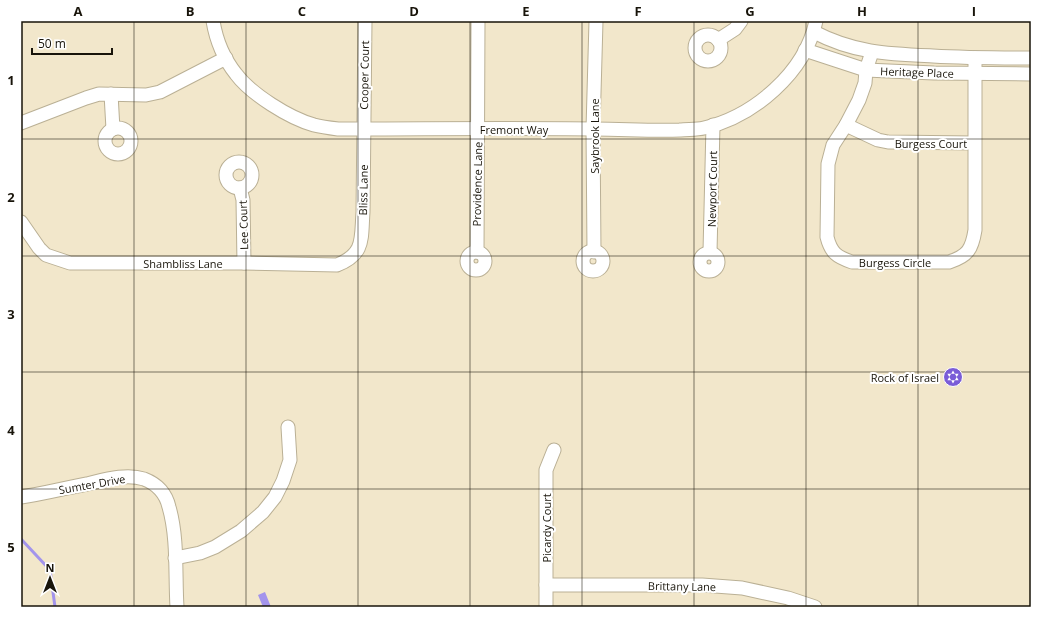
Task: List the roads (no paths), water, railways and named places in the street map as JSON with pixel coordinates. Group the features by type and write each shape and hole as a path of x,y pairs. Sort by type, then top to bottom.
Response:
{"street":[{"name":"Fremont Way","path":"213,21 215,33 226,58 236,74 252,89 273,105 292,116 313,125 332,128 364,129 593,129 663,131 702,129 726,121 748,109 772,92 788,77 800,61 815,27"},
{"name":"Cooper Court","path":"364,129 365,21"},
{"name":"Providence Lane","path":"477,252 478,21"},
{"name":"Saybrook Lane","path":"594,252 593,129 596,21"},
{"path":"718,40 735,29 741,21"},
{"name":"Heritage Place","path":"815,27 833,42 872,52 975,58 1031,58"},
{"name":"Heritage Place","path":"805,50 866,70 1031,74"},
{"name":"Burgess Circle","path":"872,52 866,70 860,100 833,145 828,164 827,237 835,254 852,262 949,262 959,259 967,253 972,245 975,230 974,143"},
{"path":"21,123 99,94 146,95 160,92 226,58"},
{"name":"Burgess Court","path":"846,125 878,140 888,142 974,143 975,58"},
{"path":"111,94 113,129"},
{"name":"Newport Court","path":"710,252 713,125"},
{"name":"Bliss Lane","path":"357,250 361,242 364,129"},
{"name":"Lee Court","path":"240,188 243,200 244,263"},
{"name":"Shambliss Lane","path":"21,222 39,248 46,255 70,263 244,263 337,265 347,261 356,254 357,250"},
{"path":"175,558 200,553 215,547 241,532 263,512 275,497 283,481 290,460 288,427"},
{"name":"Picardy Court","path":"546,607 546,470 554,450"},
{"name":"Sumter Drive","path":"21,497 113,479 133,477 151,482 159,489 169,506 173,529 178,607"},
{"name":"Brittany Lane","path":"546,585 702,585 742,588 788,598 815,607"}],"waterway":[{"path":"21,539 50,570 55,607"}],"place":[{"name":"Rock of Israel","path":"953,377"}]}
